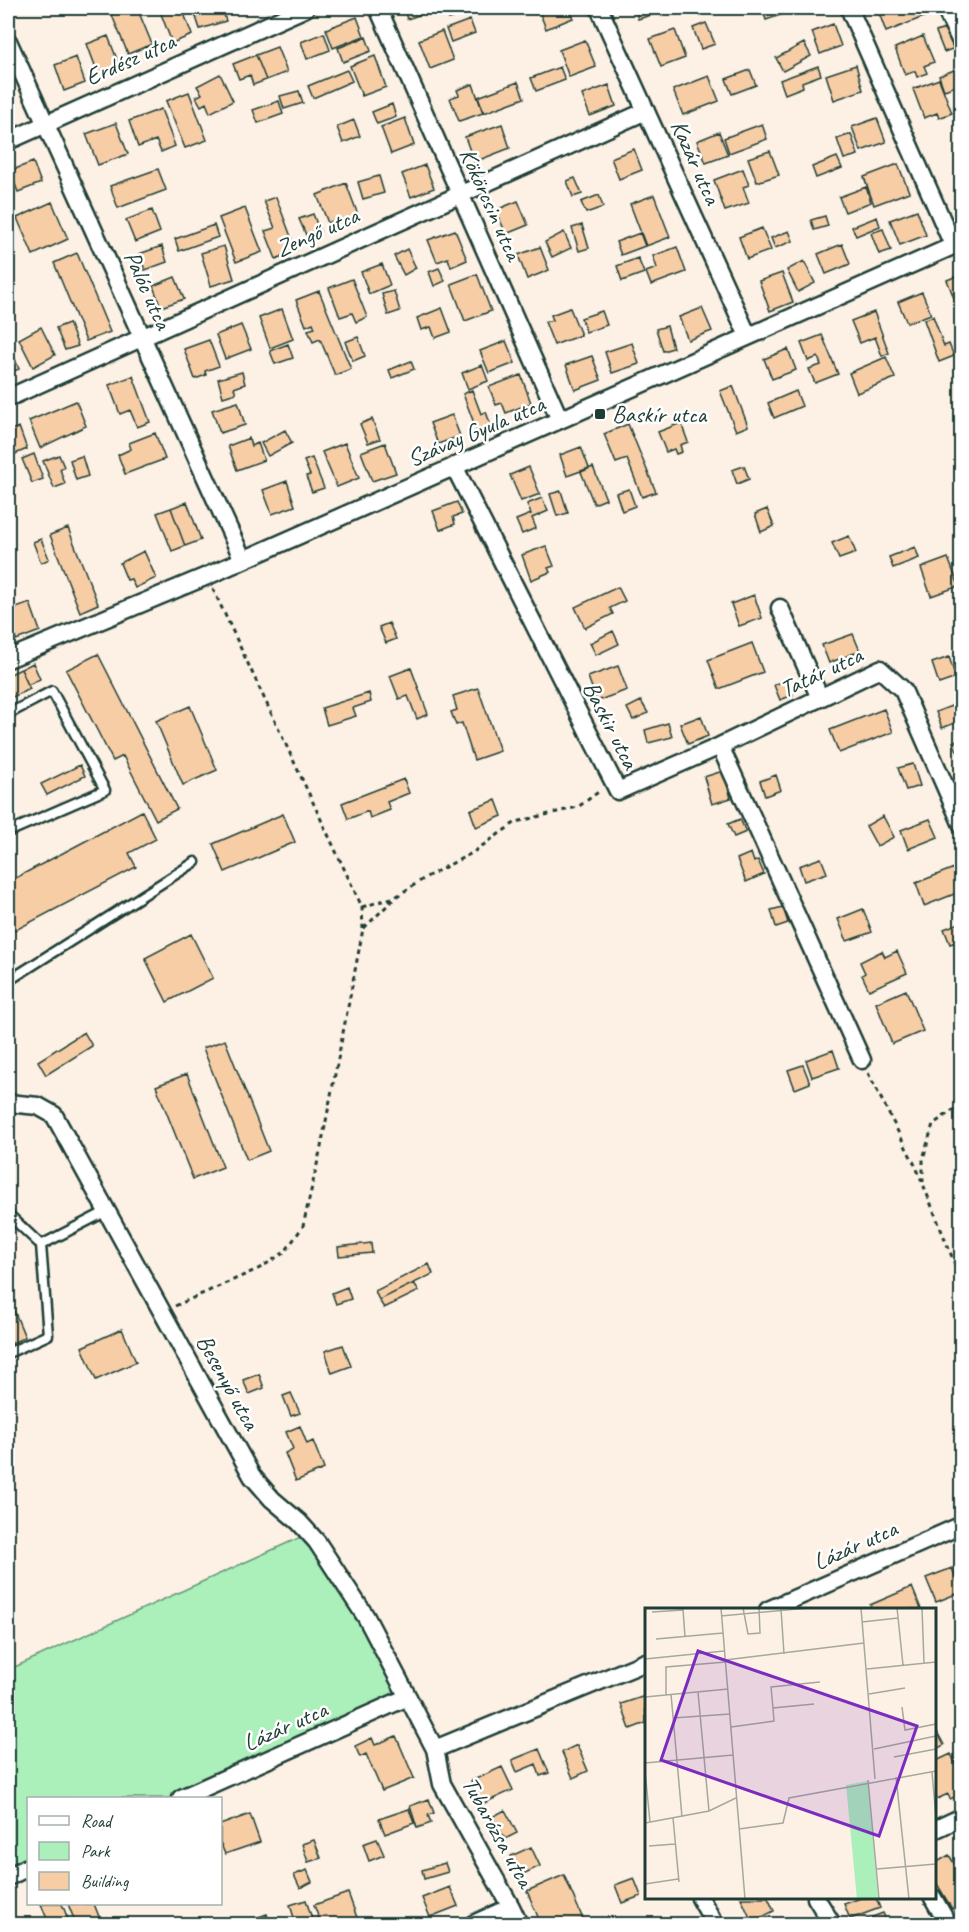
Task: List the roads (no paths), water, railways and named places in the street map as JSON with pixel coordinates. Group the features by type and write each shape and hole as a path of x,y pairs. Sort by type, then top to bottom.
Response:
{"street":[{"name":"Erdész utca","path":"8,141 306,8"},
{"name":"Kökörcsin utca","path":"378,8 560,420"},
{"name":"Kazár utca","path":"600,8 748,336"},
{"path":"849,8 957,244"},
{"path":"945,8 962,44"},
{"name":"Palóc utca","path":"8,41 243,560"},
{"name":"Zengő utca","path":"8,398 646,111"},
{"name":"Szávay Gyula utca","path":"8,659 207,576 957,244"},
{"name":"Baskir utca","path":"454,466 618,791 720,746"},
{"path":"780,608 820,698"},
{"name":"Tatár utca","path":"720,746 880,669 903,690 962,825"},
{"path":"720,746 862,1060"},
{"name":"Besenyő utca","path":"8,1103 38,1106 54,1115 252,1476 316,1542 366,1617 408,1697"},
{"name":"Lázár utca","path":"773,1608 962,1525"},
{"path":"435,1749 645,1662"},
{"name":"Tubarózsa utca","path":"408,1697 435,1749 442,1784 519,1924"},
{"name":"Lázár utca","path":"183,1797 408,1697"},
{"path":"936,1829 962,1817"},
{"path":"8,1877 27,1868"},
{"path":"701,1899 715,1924"},
{"path":"817,1899 832,1924"},
{"path":"934,1899 948,1924"},
{"path":"472,1924 511,1907"}],"lane":[{"path":"8,714 52,691 105,790 8,832"},
{"path":"8,966 11,979 195,862"},
{"path":"41,1245 107,1211"},
{"path":"8,1214 41,1245 48,1335 8,1353"}],"place":[{"name":"Baskír utca","path":"600,414"}]}
